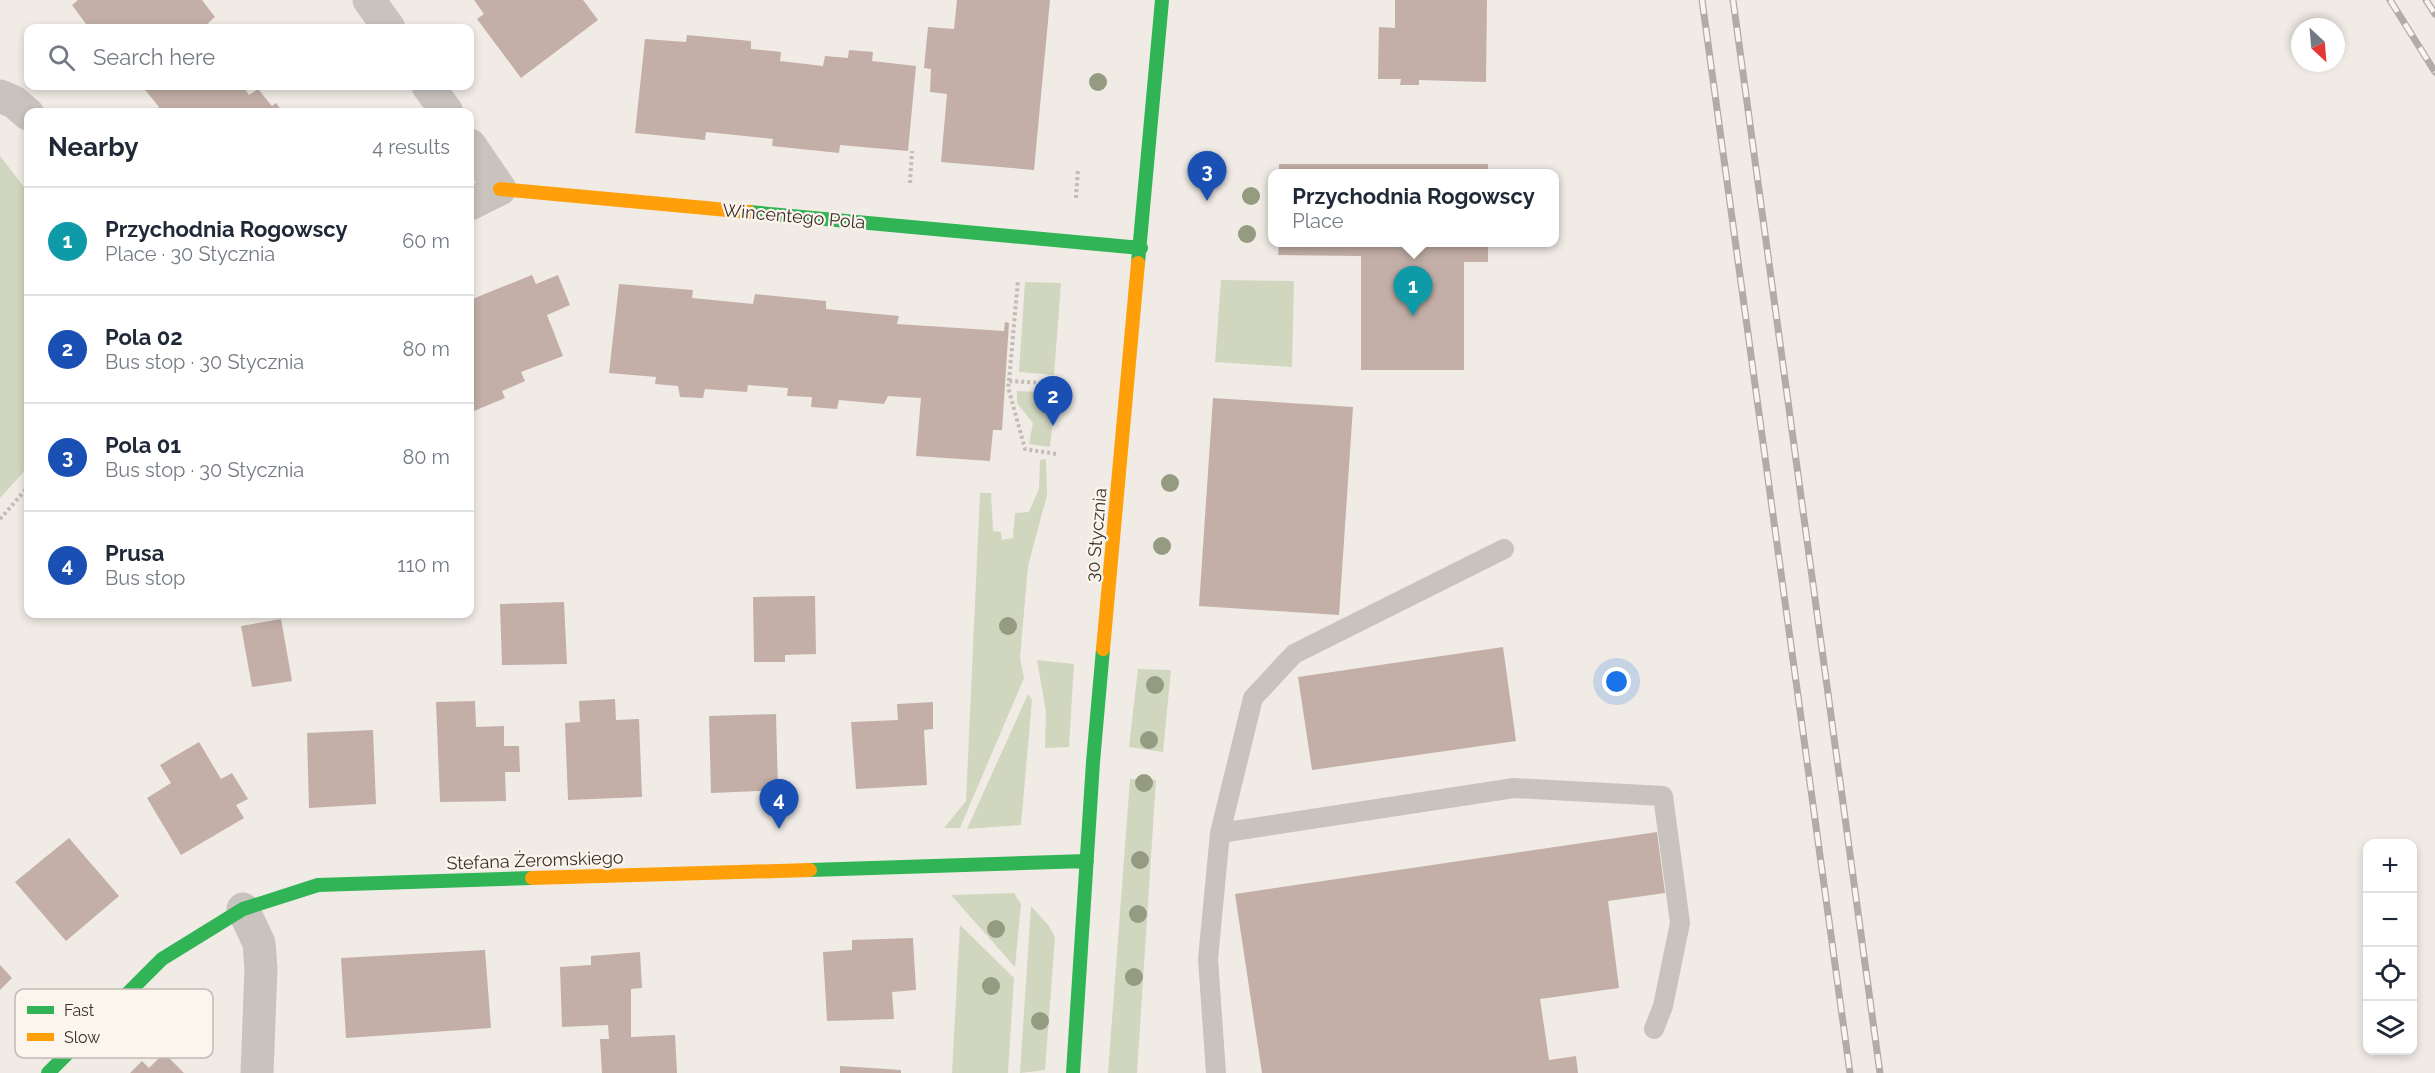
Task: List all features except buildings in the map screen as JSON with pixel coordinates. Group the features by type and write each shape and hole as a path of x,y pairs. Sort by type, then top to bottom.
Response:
{"street":[{"path":"369,0 386,24"},
{"name":"30 Stycznia","path":"1073,1073 1093,762 1162,0"},
{"path":"431,90 444,108"},
{"path":"0,96 14,102 24,111"},
{"path":"474,151 500,189 474,202"},
{"name":"Wincentego Pola","path":"500,189 1141,248"},
{"name":"Stefana Żeromskiego","path":"132,989 162,959 243,909 318,885 1087,861"},
{"path":"243,909 259,943 261,969 257,1073"},
{"name":"Stefana Żeromskiego","path":"48,1073 63,1058"}],"lane":[{"path":"1216,1073 1208,959 1220,833 1253,698 1294,654 1504,549"},
{"path":"1220,833 1515,788 1663,796 1680,923 1663,1006 1654,1029"}],"path":[{"path":"909,185 912,151"},
{"path":"1018,277 1008,387 1025,449 1056,454"},
{"path":"1009,381 1064,384"},
{"path":"0,519 24,492"}],"green space":[{"path":"0,156 24,187 24,471 0,498"},
{"path":"1221,280 1294,281 1292,367 1215,362"},
{"path":"1025,282 1061,283 1054,375 1019,372"},
{"path":"1017,391 1056,393 1050,447 1029,444 1033,423 1017,403"},
{"path":"1046,459 1047,495 1028,566 1020,658 1024,678 960,828 944,828 966,801 980,493 991,493 993,531 1001,532 1002,540 1013,538 1015,513 1029,512 1039,489 1040,460"},
{"path":"1037,660 1074,664 1069,747 1045,748 1046,712"},
{"path":"1138,669 1171,670 1163,752 1129,747"},
{"path":"1028,694 1032,700 1021,825 967,829"},
{"path":"1130,779 1156,780 1137,1073 1108,1073"},
{"path":"1014,893 1021,904 1015,967 951,895"},
{"path":"1031,906 1049,926 1055,937 1045,1070 1020,1073"},
{"path":"960,925 1014,978 1008,1073 952,1073"}],"railway":[{"path":"1702,0 1850,1073"},
{"path":"1733,0 1880,1073"},
{"path":"2390,0 2435,72"},
{"path":"2426,0 2435,14"}],"traffic: fast":[{"path":"1138,263 1162,0"},
{"path":"749,212 1141,248"},
{"path":"1073,1073 1093,762 1103,649"},
{"path":"810,870 1087,861"},
{"path":"132,989 162,959 243,909 318,885 532,878"},
{"path":"48,1073 63,1058"}],"traffic: slow":[{"path":"500,189 749,212"},
{"path":"1103,649 1138,263"},
{"path":"532,878 810,870"}],"place":[{"name":"Pola 01","path":"1207,201"},
{"name":"Przychodnia Rogowscy","path":"1413,316"},
{"name":"Pola 02","path":"1053,426"},
{"name":"Prusa","path":"779,829"}]}
